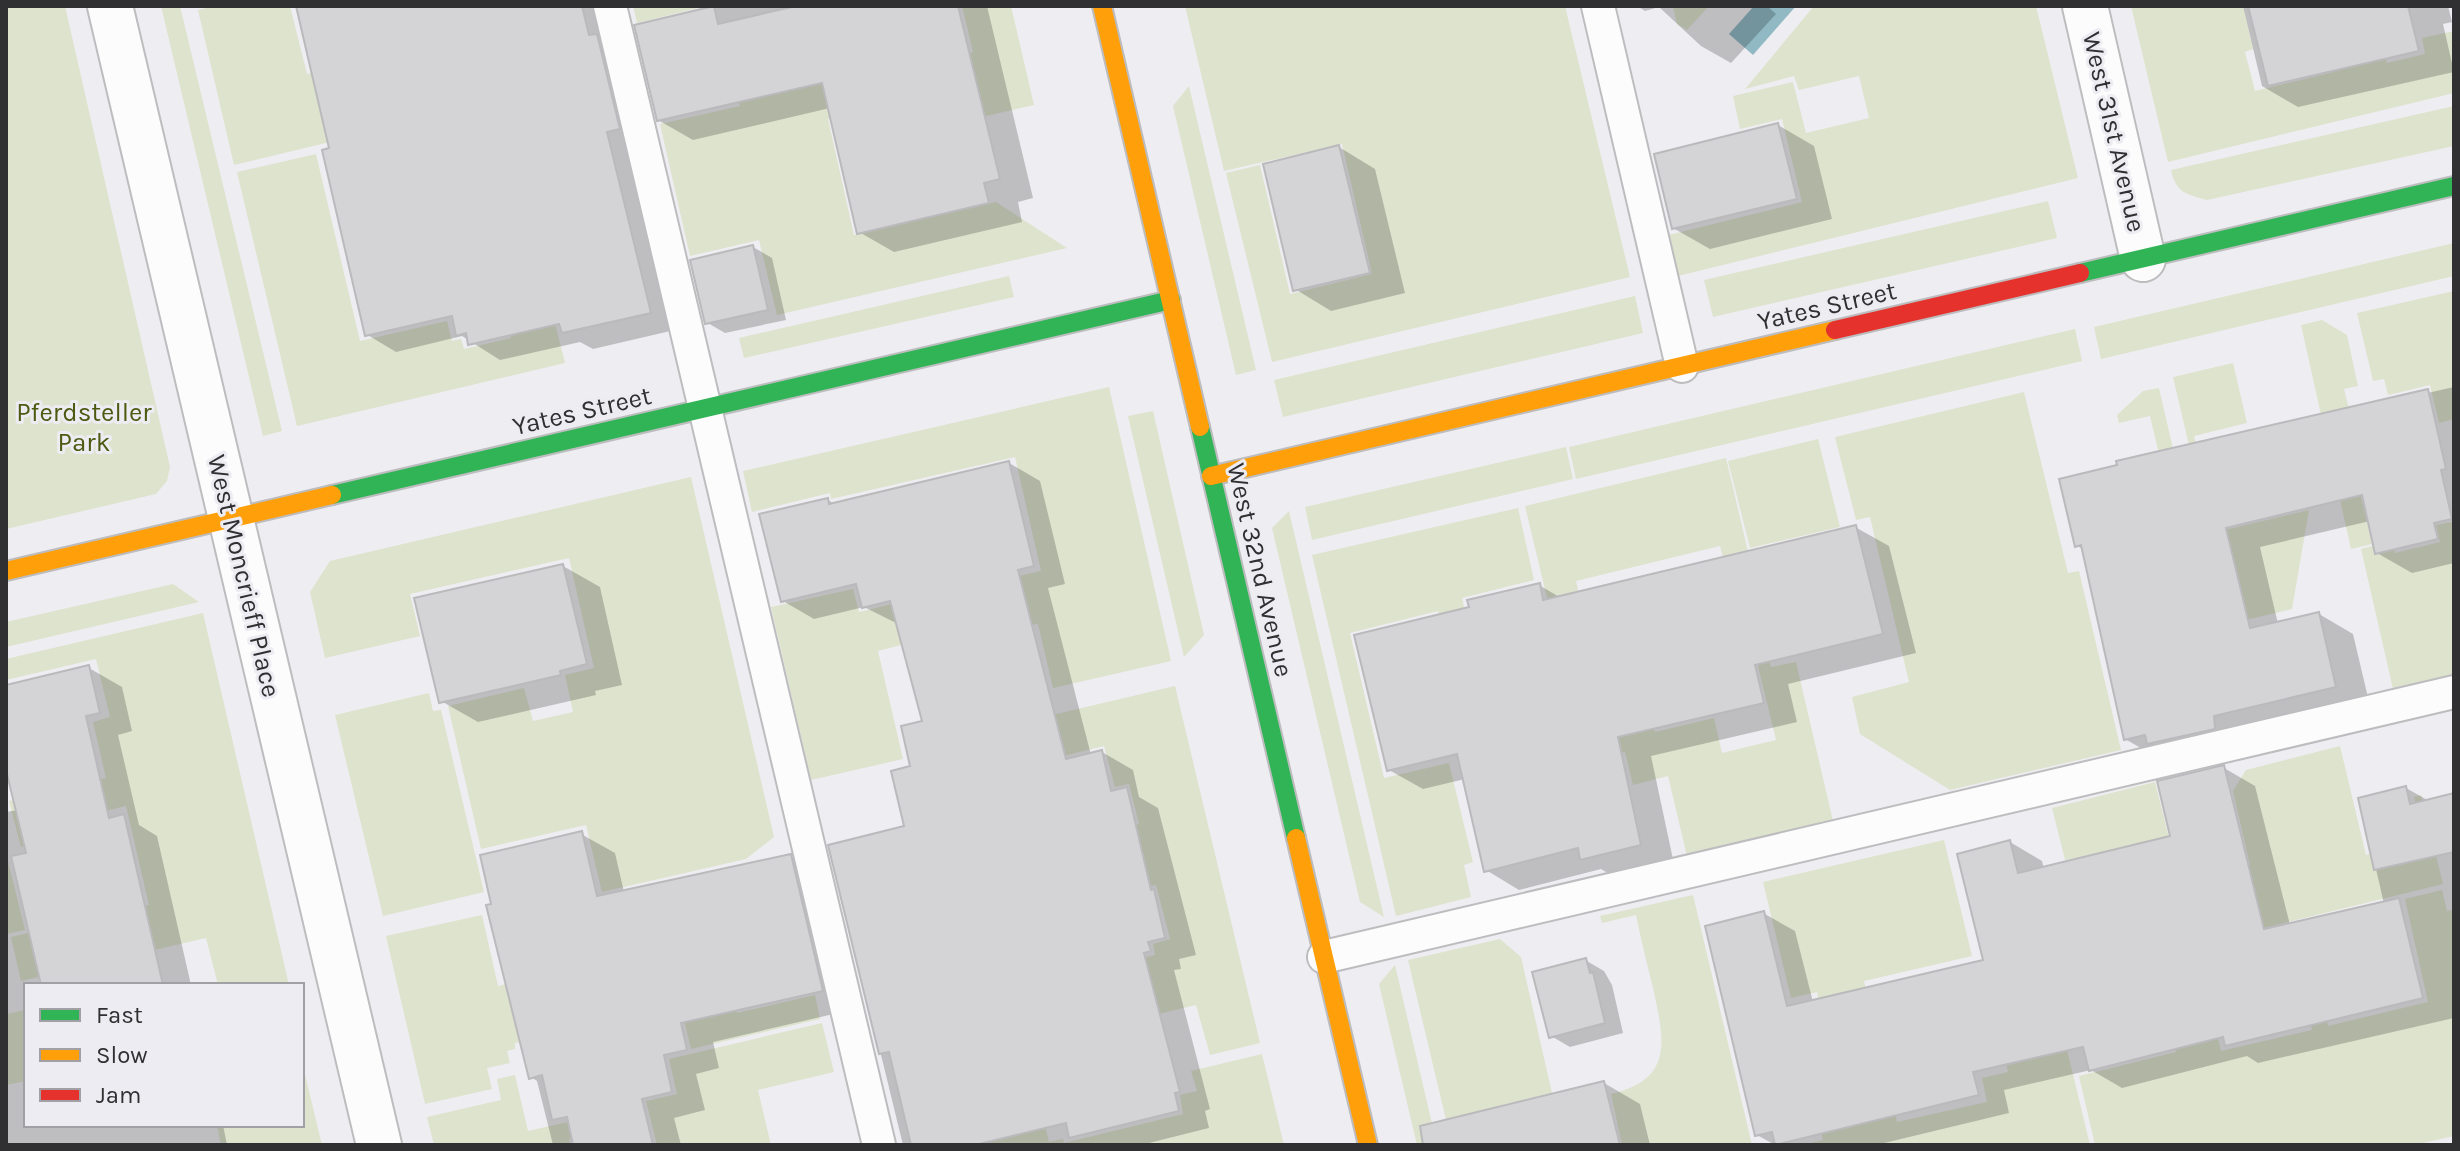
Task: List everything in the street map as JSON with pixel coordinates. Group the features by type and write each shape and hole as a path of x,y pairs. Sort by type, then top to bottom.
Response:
{"street":[{"name":"West Moncrieff Place","path":"110,6 379,1145"},
{"name":"West 32nd Avenue","path":"1102,6 1368,1145"},
{"name":"West 31st Avenue","path":"2085,6 2143,259"},
{"name":"Yates Street","path":"1211,476 2454,186"},
{"name":"Yates Street","path":"6,571 1171,300"}],"lane":[{"path":"610,6 879,1145"},
{"path":"1598,6 1682,366"},
{"path":"1324,957 2454,692"}],"green space":[{"name":"Pferdsteller Park","path":"6,6 65,6 170,467 167,481 156,494 6,529"},
{"path":"161,6 180,6 282,431 263,436"},
{"path":"215,6 290,6 307,74 473,34 505,100 234,165 198,10"},
{"path":"633,6 706,6 637,23"},
{"path":"962,6 1011,6 1034,105 977,118 962,55 973,52"},
{"path":"1185,6 1565,6 1630,277 1272,362 1226,173 1260,165 1290,294 1372,274 1342,144 1224,171"},
{"path":"1673,6 1709,6 1687,30 1677,24"},
{"path":"1814,6 2036,6 2078,178 1678,276 1669,235 1802,202 1782,119 1740,129 1733,96 1793,82 1806,133 1869,118 1859,76 1799,90 1794,76 1745,89"},
{"path":"2131,6 2243,6 2253,49 2245,52 2255,91 2334,72 2332,64 2384,52 2387,63 2425,54 2422,38 2454,31 2454,93 2168,162"},
{"path":"721,23 826,76 966,86 828,119 854,235 996,202 1067,248 777,315 759,240 690,256 660,124 740,106"},
{"path":"1189,86 1256,370 1236,375 1173,106"},
{"path":"2454,106 2454,146 2207,200 2179,188 2171,170"},
{"path":"316,154 360,341 447,321 452,341 461,339 464,349 511,338 509,329 554,319 565,363 297,426 237,172"},
{"path":"2048,201 2057,238 1713,317 1704,280"},
{"path":"2454,243 2454,276 2101,359 2094,327"},
{"path":"1009,276 1014,297 744,358 739,338"},
{"path":"2454,291 2454,419 2439,423 2430,385 2388,395 2384,379 2373,381 2357,313"},
{"path":"1635,296 1643,333 1283,417 1274,380"},
{"path":"2322,320 2347,335 2358,386 2344,389 2349,409 2341,411 2372,544 2351,549 2301,325"},
{"path":"2075,329 2082,361 1576,479 1569,447"},
{"path":"2233,363 2247,423 2194,436 2202,469 2195,471 2173,377"},
{"path":"1109,387 1171,661 1053,688 1038,624 1024,626 897,604 1041,571 1015,457 831,499 830,493 752,512 743,471"},
{"path":"2159,388 2189,518 2175,522 2150,416 2119,423 2117,415 2143,391"},
{"path":"2024,392 2068,573 2079,571 2121,750 1950,790 1860,734 1852,697 1909,682 1870,517 1856,520 1835,437"},
{"path":"1153,411 1204,635 1184,657 1128,416"},
{"path":"1818,439 1840,527 1750,548 1728,461"},
{"path":"1566,447 1573,479 1312,540 1305,507"},
{"path":"1726,458 1770,645 1746,650 1720,546 1576,581 1595,663 1637,654 1655,732 1714,718 1722,753 1776,740 1756,658 1768,655 1771,667 1796,662 1833,821 1687,856 1668,776 1633,785 1625,752 1586,761 1525,506"},
{"path":"691,477 774,837 746,859 602,892 586,825 481,849 448,706 524,688 533,721 573,712 565,675 594,668 569,558 410,594 420,636 325,658 310,592 330,561"},
{"path":"1518,508 1534,580 1462,598 1493,731 1473,760 1438,611 1350,633 1384,778 1449,763 1473,862 1464,865 1471,897 1396,916 1312,555"},
{"path":"2309,510 2292,609 2233,623 2212,533"},
{"path":"1289,511 1384,917 1360,902 1272,528"},
{"path":"2452,522 2454,675 2393,689 2361,549 2392,541 2395,553 2440,542 2436,525"},
{"path":"173,584 199,602 6,647 6,622"},
{"path":"853,589 859,612 892,604 901,645 878,651 903,759 811,780 771,607"},
{"path":"203,613 289,983 217,983 206,938 21,981 11,937 149,905 126,806 71,819 74,835 21,847 9,801 106,778 93,722 110,717 96,659 6,680 6,659"},
{"path":"1175,686 1260,1043 1210,1055 1196,1005 999,1052 1027,986 1155,955 1153,944 1170,939 1156,885 1139,889 1124,827 1139,824 1129,784 1115,787 1104,746 1034,763 972,734"},
{"path":"429,693 433,711 441,710 484,892 383,916 335,715"},
{"path":"2340,746 2366,855 2424,842 2414,797 2421,795 2443,884 2154,955 2111,958 2087,856 2065,860 2052,808 2155,782 2180,882 2250,865 2233,791 2246,770"},
{"path":"1944,840 1972,956 1864,981 1897,1122 1987,1102 1982,1078 2008,1072 1988,985 2048,971 2090,1145 1803,1145 1823,1140 1819,1123 1836,1069 1817,992 1791,998 1763,882"},
{"path":"6,853 25,930 6,934"},
{"path":"2442,890 2447,911 2453,910 2454,913 2454,1136 2414,1145 2095,1145 2079,1076 2176,1052 2154,958 2197,948 2221,1051 2312,1030 2287,926 2303,922 2328,1026 2428,1002 2405,899"},
{"path":"1693,895 1752,1145 1622,1145 1611,1094 1632,1087 1655,1067 1660,1054 1660,1024 1636,915 1602,923 1600,916"},
{"path":"482,915 498,986 516,982 529,1040 515,1043 515,1049 507,1051 510,1063 487,1068 492,1089 425,1104 386,936"},
{"path":"1500,939 1521,957 1552,1093 1497,1106 1505,1145 1452,1145 1408,960"},
{"path":"723,951 737,1013 815,995 820,1019 691,1049 674,978"},
{"path":"1395,965 1437,1145 1417,1145 1379,984"},
{"path":"24,1010 24,1081 6,1085 6,1014"},
{"path":"822,1023 834,1072 758,1090 771,1145 657,1145 646,1101 677,1094 669,1059"},
{"path":"1026,1051 1049,1142 1063,1139 1064,1143 1183,1114 1180,1095 1197,1091 1191,1071 1262,1054 1284,1145 987,1145 968,1066"},
{"path":"304,1070 322,1145 221,1145 217,1127 304,1127"},
{"path":"515,1075 528,1131 643,1105 646,1121 569,1139 570,1145 434,1145 427,1117 501,1100 497,1079"}],"water":[{"path":"1754,6 1796,6 1753,55 1729,34"}],"building":[{"path":"296,6 582,6 589,35 597,34 620,129 607,132 651,313 562,333 559,324 468,345 466,333 456,336 452,316 365,336 322,150 329,148"},
{"path":"714,6 718,24 796,6 958,6 1000,179 984,183 989,203 857,234 822,83 657,121 634,25"},
{"path":"2248,6 2408,6 2419,51 2268,86"},
{"path":"1778,123 1797,199 1672,229 1654,154"},
{"path":"1339,145 1370,273 1293,291 1263,164"},
{"path":"753,245 768,310 705,324 690,260"},
{"path":"2428,389 2446,469 2441,470 2452,519 2434,523 2438,539 2375,554 2362,495 2226,528 2250,628 2319,612 2336,687 2214,716 2215,729 2147,744 2145,735 2124,740 2081,545 2075,547 2059,479 2117,465 2116,461"},
{"path":"1009,461 1034,566 1018,570 1066,759 1102,750 1111,791 1127,787 1151,890 1154,889 1165,938 1148,942 1151,951 1144,953 1180,1092 1175,1093 1179,1111 1069,1138 1066,1123 975,1145 911,1145 889,1052 879,1054 828,845 904,826 891,771 910,766 901,726 922,721 890,601 862,608 856,584 781,602 759,514 828,498 829,504"},
{"path":"1856,525 1883,634 1755,665 1764,703 1618,737 1641,845 1580,860 1578,848 1484,872 1457,754 1387,771 1354,635 1469,607 1467,600 1540,583 1543,600"},
{"path":"563,564 587,664 560,671 561,675 439,703 414,598"},
{"path":"89,665 100,713 86,716 109,818 124,814 163,983 41,983 11,856 26,853 6,770 6,685"},
{"path":"2224,765 2264,929 2399,898 2423,998 2225,1046 2223,1037 2089,1071 2083,1047 1973,1072 1979,1095 1775,1145 1772,1132 1755,1136 1705,926 1764,911 1787,1006 1983,960 1957,854 2010,840 2018,873 2170,836 2157,781"},
{"path":"2406,786 2410,804 2454,793 2454,852 2374,870 2358,798"},
{"path":"582,831 597,896 791,854 823,991 681,1023 687,1050 664,1055 672,1092 642,1099 653,1145 573,1145 567,1117 552,1120 542,1075 529,1079 486,905 491,904 480,855"},
{"path":"1586,958 1590,973 1593,972 1605,1023 1549,1038 1532,972"},
{"path":"1604,1081 1620,1145 1423,1145 1420,1126"}],"traffic: fast":[{"path":"2080,273 2454,186"},
{"path":"332,495 1171,300"},
{"path":"1200,427 1296,838"}],"traffic: slow":[{"path":"1102,6 1200,427"},
{"path":"1211,476 1835,330"},
{"path":"6,571 332,495"},
{"path":"1296,838 1368,1145"}],"traffic: jam":[{"path":"1835,330 2080,273"}]}
